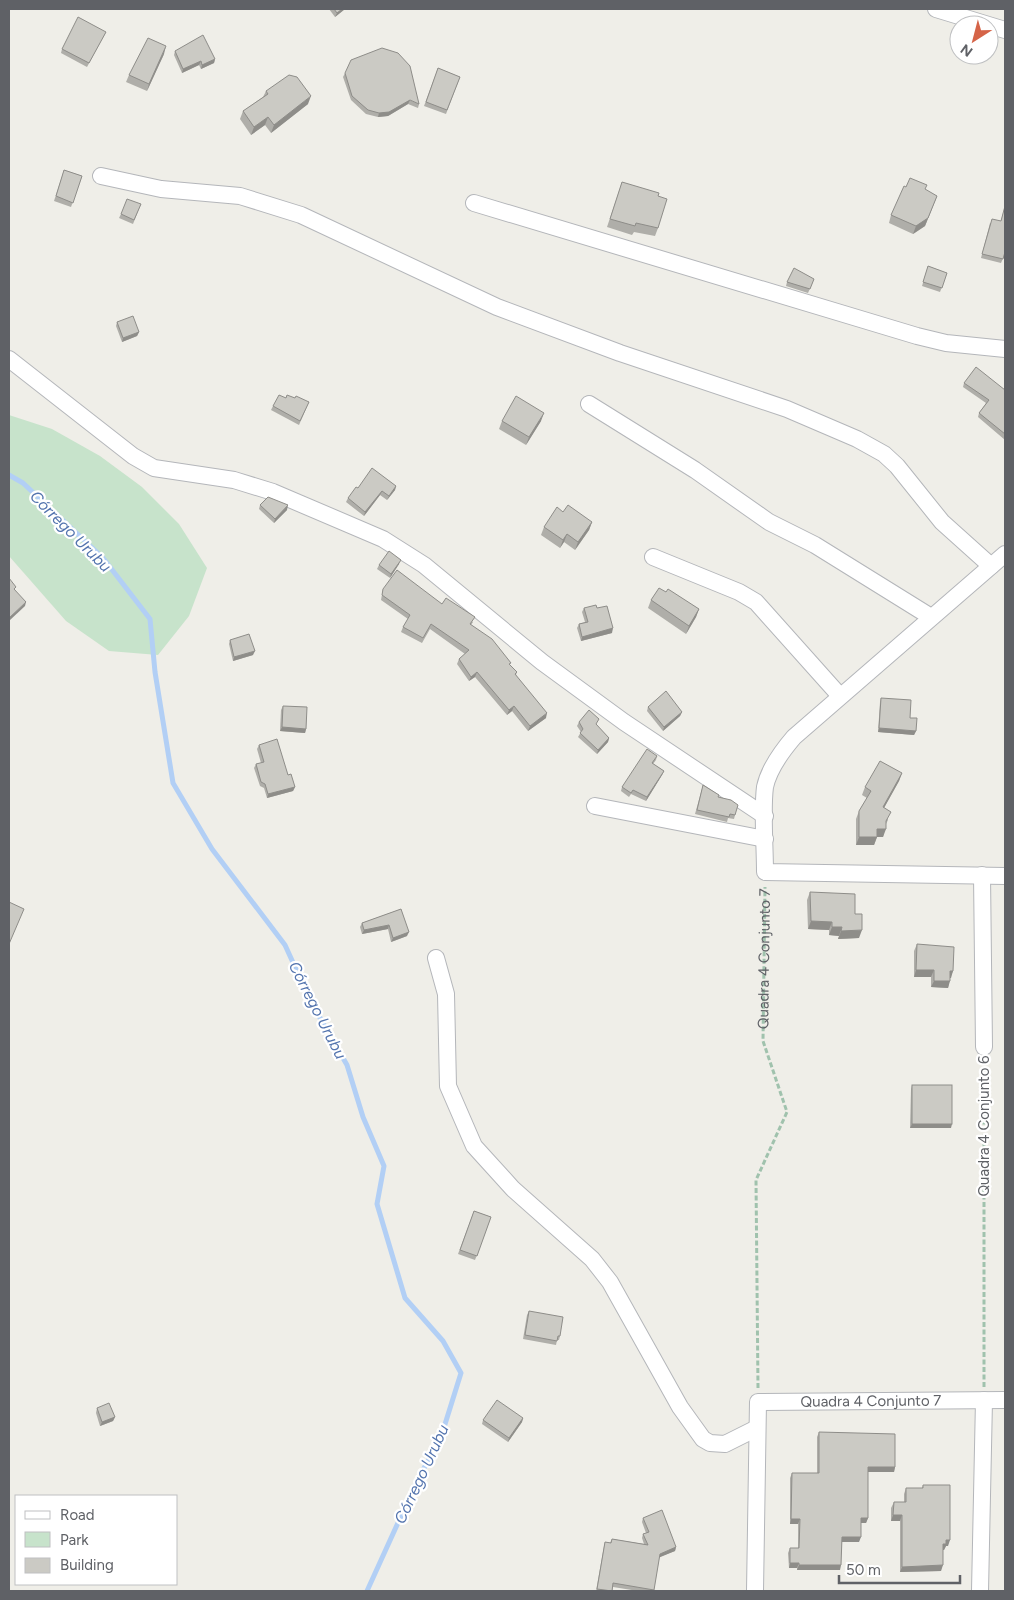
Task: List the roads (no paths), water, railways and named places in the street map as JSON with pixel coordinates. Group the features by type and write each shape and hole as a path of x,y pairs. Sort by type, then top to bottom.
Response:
{"street":[{"path":"936,9 1005,30"},
{"path":"101,176 161,189 240,196 301,214 497,307 620,353 770,403 857,439 884,454 897,466 942,522 991,566"},
{"path":"474,203 917,336 946,343 1005,349"},
{"path":"9,359 133,456 154,468 234,480 273,492 383,539 424,565 542,662 624,722 766,816"},
{"path":"589,404 695,470 769,522 815,545 931,617"},
{"path":"595,806 765,839 766,786 780,753 794,737 840,696 1005,554"},
{"path":"652,557 740,592 756,602 840,696"},
{"name":"Quadra 4 Conjunto 7","path":"765,839 766,872 982,876"},
{"path":"982,876 1005,876"},
{"name":"Quadra 4 Conjunto 6","path":"982,876 984,1047"},
{"path":"436,958 446,994 448,1086 474,1146 513,1189 572,1240 598,1267 622,1301 680,1407 703,1439 710,1443 725,1444 757,1428 755,1591"},
{"path":"980,1591 984,1400 1005,1400"},
{"name":"Quadra 4 Conjunto 7","path":"757,1428 758,1402 984,1400"}],"waterway":[{"name":"Córrego Urubu","path":"9,475 23,483 103,558 150,619 155,672 173,783 212,849 285,945 311,1002 347,1065 363,1117 384,1166 377,1204 405,1298 443,1341 461,1373 441,1437 417,1481 367,1591"}]}
